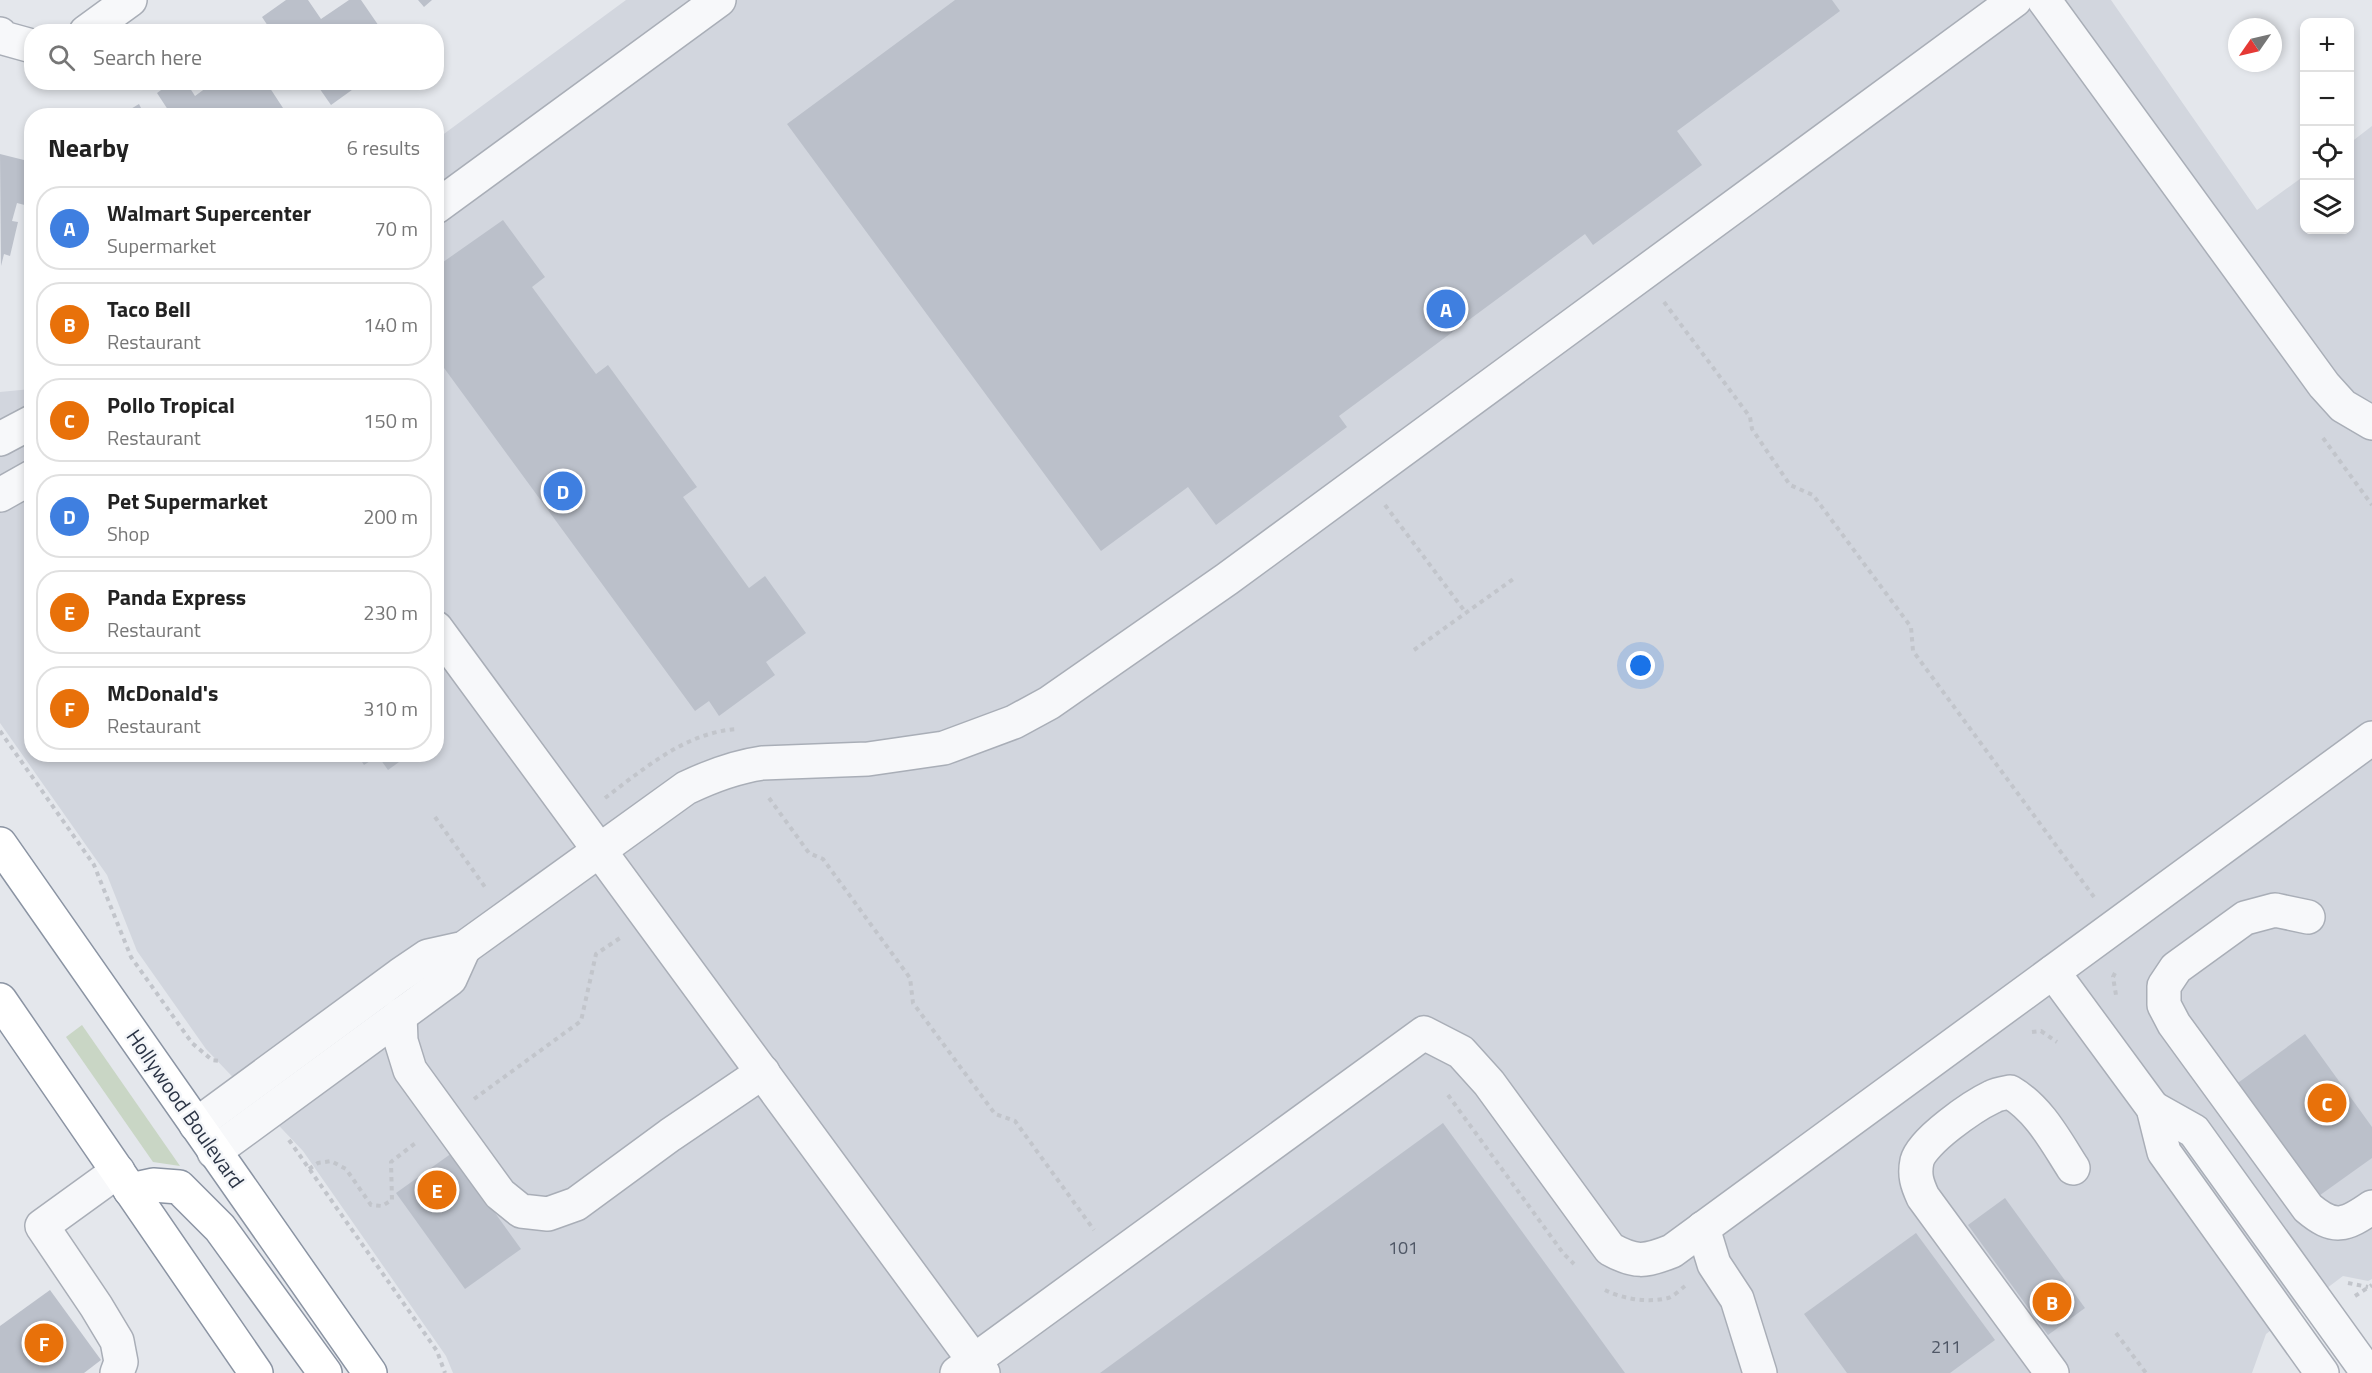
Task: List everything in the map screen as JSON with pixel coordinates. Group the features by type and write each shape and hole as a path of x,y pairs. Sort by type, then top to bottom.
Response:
{"highway":[{"name":"Hollywood Boulevard","path":"0,844 369,1373"},
{"path":"0,1001 256,1373"},
{"path":"124,1180 179,1187 220,1228 325,1373"}],"street":[{"path":"97,24 130,0"},
{"path":"444,201 719,0"},
{"path":"196,1125 428,956 464,948 686,788 718,773 762,763 868,759 944,748 1014,722 1049,703 1124,652 1365,478 2015,0"},
{"path":"2044,0 2324,385 2343,405 2372,422"},
{"path":"0,34 3,38 24,44"},
{"path":"0,439 24,426"},
{"path":"0,495 24,482"},
{"path":"444,639 763,1072 971,1369 1424,1033 1461,1052 1489,1083 1610,1249 1629,1260 1650,1260 1672,1251 2372,738"},
{"path":"2308,917 2275,910 2246,918 2176,968 2164,986 2164,1005 2174,1024 2308,1208 2323,1220 2339,1224 2356,1219 2372,1207"},
{"path":"214,1152 450,980 464,948"},
{"path":"2053,972 2153,1108 2164,1152 2322,1373"},
{"path":"400,1015 401,1041 410,1070 500,1194 521,1211 548,1214 576,1204 670,1135 763,1072"},
{"path":"2052,1373 1923,1197 1915,1177 1918,1158 1926,1145 1978,1105 1994,1095 2010,1092 2024,1100 2045,1125 2073,1168"},
{"path":"2153,1108 2194,1131 2368,1373"},
{"path":"117,1373 121,1362 117,1341 42,1226 124,1180"},
{"path":"1703,1228 1714,1263 1737,1299 1760,1373"}],"path":[{"path":"1643,274 1750,417 1752,429 1790,485 1813,495 1911,627 1913,651 2115,927"},
{"path":"1365,478 1466,613"},
{"path":"1414,650 1516,577"},
{"path":"0,731 94,865 131,957 192,1043 212,1060 230,1062 248,1087"},
{"path":"435,817 485,887"},
{"path":"309,1169 318,1163 331,1161 346,1169 371,1205 382,1206 392,1200 391,1162 581,1021 596,954 627,933"},
{"path":"2117,971 2113,977 2117,997 2121,1002"},
{"path":"269,1112 437,1351 445,1373"},
{"path":"2344,1282 2368,1287"},
{"path":"2116,1333 2146,1373"}],"shaded area":[{"path":"626,0 2111,0 2257,210 2300,179 2300,234 2354,234 2354,140 2372,126 2372,1279 2368,1281 2343,1276 2266,1334 2252,1373 453,1373 446,1356 303,1151 206,1049 137,951 107,875 27,762 444,762 444,134"},
{"path":"24,390 24,757 0,723 0,392"}],"green space":[{"path":"82,1025 180,1166 153,1162 66,1037"}],"building":[{"path":"286,0 308,0 321,19 349,0 361,0 378,24 267,24 262,17"},
{"path":"418,0 432,0 424,7"},
{"path":"955,0 1832,0 1840,11 1677,131 1702,165 1593,245 1585,234 1339,416 1347,427 1216,525 1188,487 1101,551 787,124"},
{"path":"161,90 191,90 195,96 203,90 271,90 283,108 167,108 157,93"},
{"path":"321,90 352,90 331,105"},
{"path":"0,154 24,160 24,205 17,203 12,221 18,222 10,256 4,254 1,266"},
{"path":"503,220 545,277 532,287 596,374 608,365 697,487 683,497 749,588 765,576 806,633 766,662 775,675 719,716 709,701 695,711 444,368 444,261"},
{"path":"382,762 399,762 388,770"},
{"path":"2305,1034 2372,1127 2372,1158 2316,1198 2235,1085"},
{"path":"1443,1123 1625,1373 1100,1373"},
{"path":"452,1153 521,1249 465,1289 396,1193"},
{"path":"2005,1198 2085,1308 2048,1335 1968,1225"},
{"path":"1916,1233 1995,1340 1950,1373 1847,1373 1804,1314"},
{"path":"50,1290 101,1360 84,1373 0,1373 0,1326"}],"place":[{"name":"Walmart Supercenter","path":"1446,309"},
{"name":"Pet Supermarket","path":"563,491"},
{"name":"Pollo Tropical","path":"2327,1103"},
{"name":"Panda Express","path":"437,1190"},
{"name":"Taco Bell","path":"2052,1302"},
{"name":"McDonald's","path":"44,1343"}]}
